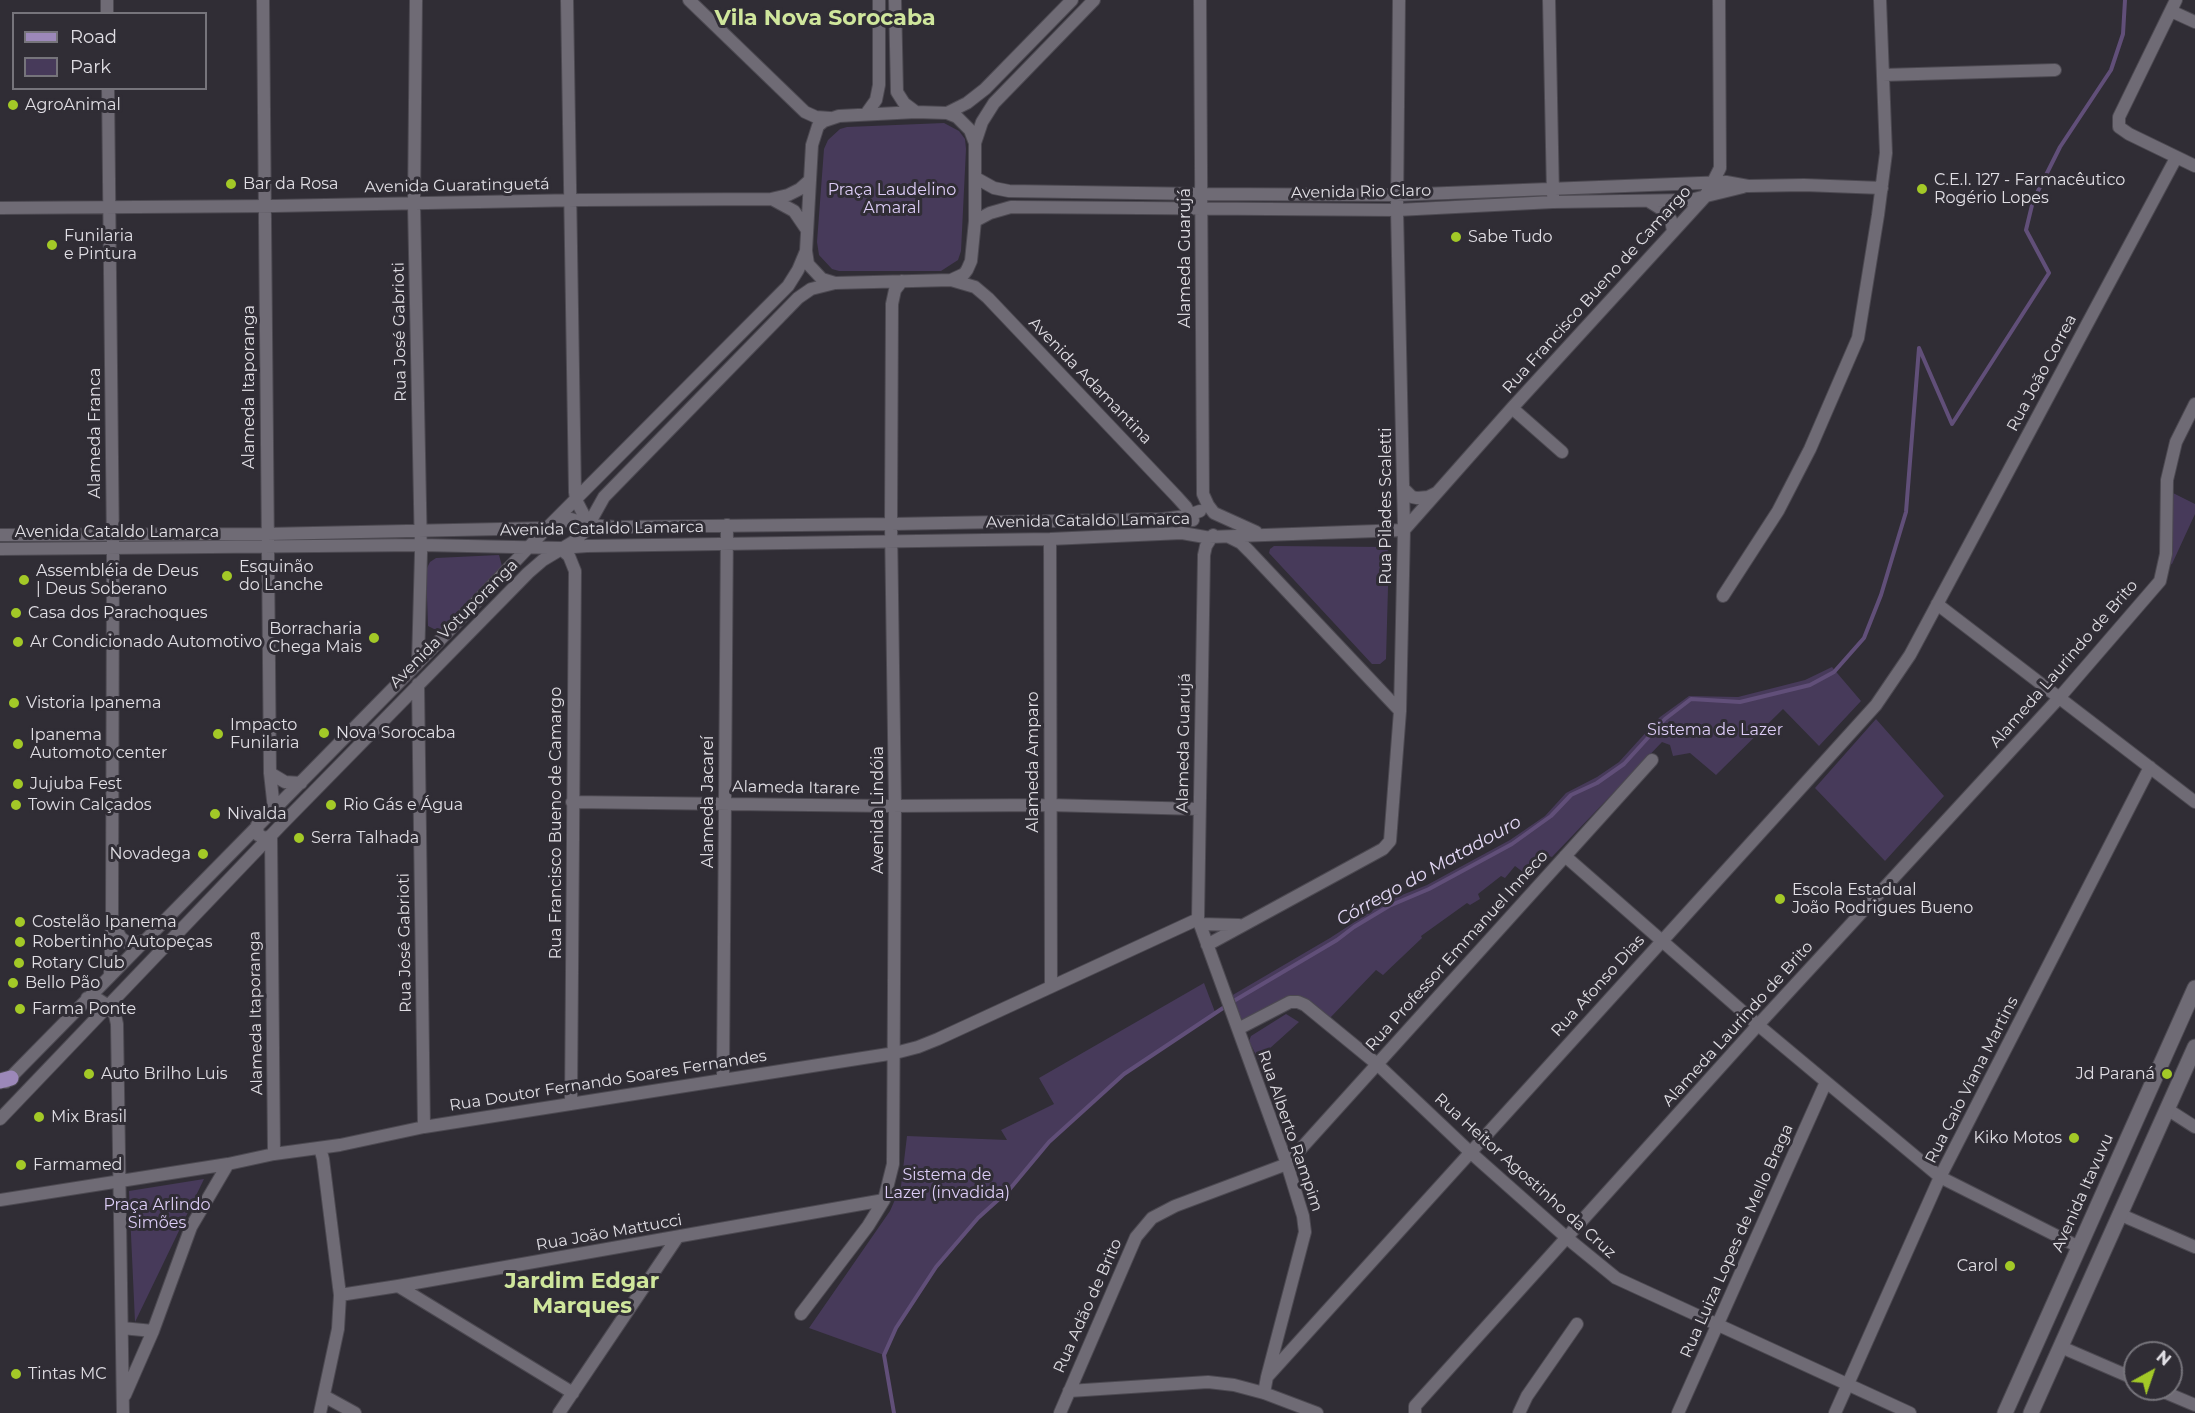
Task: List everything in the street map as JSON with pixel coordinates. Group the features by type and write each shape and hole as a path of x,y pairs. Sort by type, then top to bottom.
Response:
{"main road":[{"name":"Avenida Itavuvu","path":"2004,1413 2195,988"},
{"path":"2031,1413 2195,1047"}],"street":[{"name":"Alameda Itaporanga","path":"262,0 270,773 265,817"},
{"name":"Rua José Gabrioti","path":"416,0 414,204 421,531 418,663"},
{"path":"567,0 576,500 589,525"},
{"path":"690,0 805,112 816,117 916,112 947,113 965,123 975,142 976,178 971,261 964,274 951,279 835,283 822,279 814,273 808,264 806,252 814,135 818,126 830,118"},
{"path":"866,114 876,100 879,85 879,0"},
{"path":"896,0 897,92 904,103 916,112"},
{"path":"947,113 985,89 1072,0"},
{"path":"975,142 982,122 993,104 1094,0"},
{"name":"Alameda Guarujá","path":"1200,0 1203,494 1214,513"},
{"name":"Rua Pilades Scaletti","path":"1207,945 1383,849 1390,841 1400,711 1404,530 1397,210 1399,0"},
{"path":"1549,0 1553,202"},
{"name":"Rua Francisco Bueno de Camargo","path":"1404,530 1704,198 1720,168 1719,0"},
{"path":"1723,596 1778,511 1810,449 1858,338 1886,153 1880,0"},
{"path":"2195,22 2174,5 2119,117 2120,127 2128,134 2195,166"},
{"path":"1883,75 2055,70"},
{"name":"Alameda Franca","path":"108,90 113,549 110,975"},
{"name":"Rua João Correa","path":"1937,604 2176,158"},
{"name":"Avenida Rio Claro","path":"976,178 994,188 1009,191 1201,194 1397,195 1713,182 1748,186 1804,185 1882,188"},
{"name":"Avenida Guaratinguetá","path":"0,207 771,199 788,195 800,189 810,180"},
{"name":"Avenida Rio Claro","path":"975,221 990,213 1011,207 1397,210 1553,202 1648,202 1704,198 1748,186"},
{"path":"771,199 794,211 807,230"},
{"path":"1648,202 1666,212 1671,220 1673,231"},
{"name":"Avenida Votuporanga","path":"4,1082 301,783 543,532 788,286 806,252"},
{"name":"Avenida Adamantina","path":"951,279 975,286 988,298 1195,516"},
{"name":"Avenida Lindóia","path":"801,1314 868,1226 884,1200 893,1164 895,806 891,524 892,304 895,290 902,281"},
{"name":"Avenida Votuporanga","path":"0,1119 107,1005 418,684 538,564 579,537 589,525 604,497 798,298 811,289 835,283"},
{"name":"Alameda Laurindo de Brito","path":"1415,1413 1415,1406 1758,1025 2059,698 2160,581 2166,554 2167,480 2176,442 2195,404"},
{"path":"1512,408 1562,452"},
{"path":"575,467 588,476 603,474"},
{"path":"1403,488 1412,497 1418,498 1428,497 1437,492"},
{"name":"Avenida Cataldo Lamarca","path":"599,504 601,516 616,527"},
{"path":"1207,510 1214,513 1219,524 1210,536 1196,533 1193,526 1195,516 1207,510"},
{"name":"Avenida Cataldo Lamarca","path":"1214,513 1248,530 1269,534"},
{"name":"Avenida Cataldo Lamarca","path":"0,535 543,532 571,519 589,525 616,527 1163,519 1195,516"},
{"name":"Alameda Jacareí","path":"723,1078 727,525"},
{"name":"Avenida Cataldo Lamarca","path":"0,549 421,545 561,548 1050,539 1182,533 1227,536 1404,530"},
{"path":"543,532 540,543 546,548"},
{"name":"Alameda Guarujá","path":"1199,922 1204,555 1210,536"},
{"path":"1227,536 1241,543 1250,552 1400,711"},
{"name":"Alameda Amparo","path":"1050,539 1051,986"},
{"path":"498,547 509,553 512,559 509,568"},
{"name":"Rua Francisco Bueno de Camargo","path":"561,548 572,562 574,575 571,1103"},
{"path":"538,564 550,559 562,561 574,575"},
{"path":"1937,604 2195,802"},
{"name":"Rua Afonso Dias","path":"1267,1377 1876,705 1910,655 1937,604"},
{"path":"1376,685 1393,687 1400,678"},
{"name":"Rua José Gabrioti","path":"418,684 424,1127"},
{"path":"393,710 406,708 411,711 418,724"},
{"name":"Rua Professor Emmanuel Inneco","path":"1287,1164 1652,760"},
{"name":"Rua Caio Viana Martins","path":"1834,1413 1940,1177 2150,767"},
{"path":"270,773 285,783 301,783"},
{"name":"Alameda Itarare","path":"572,802 895,806 1050,805 1199,809"},
{"path":"271,836 265,838 258,835 265,817 279,816 281,825"},
{"name":"Alameda Itaporanga","path":"271,836 274,1154"},
{"path":"1566,856 1758,1025 1940,1177 2079,1247"},
{"path":"247,860 259,860 271,872"},
{"path":"112,921 121,938 128,943 143,941"},
{"name":"Rua Pilades Scaletti","path":"1199,922 1243,925"},
{"name":"Rua Doutor Fernando Soares Fernandes","path":"0,1200 228,1164 424,1127 723,1078 895,1053 938,1039 1051,986 1199,922"},
{"name":"Rua Alberto Rampim","path":"1199,922 1287,1164 1303,1216 1305,1232 1264,1392"},
{"path":"87,998 96,998 107,1005 115,1015 117,1023 123,1413"},
{"name":"Rua Heitor Agostinho da Cruz","path":"1237,1024 1290,1002 1305,1005 1377,1064 1470,1152 1616,1278 1910,1413"},
{"name":"Rua Luiza Lopes de Mello Braga","path":"1678,1413 1826,1082"},
{"path":"2167,1109 2195,1127"},
{"path":"320,1148 340,1295 338,1329 320,1413"},
{"path":"123,1398 153,1331 192,1227 228,1164"},
{"name":"Rua Adão de Brito","path":"1060,1413 1136,1237 1152,1218 1175,1206 1287,1164"},
{"name":"Rua João Mattucci","path":"340,1295 677,1238 884,1200"},
{"path":"2119,1214 2195,1247"},
{"path":"559,1413 677,1238"},
{"path":"398,1286 573,1393"},
{"path":"1519,1413 1527,1396 1577,1324"},
{"path":"122,1328 153,1331"},
{"path":"2061,1347 2123,1374"},
{"path":"1069,1390 1208,1382 1264,1392 1317,1413"},
{"path":"324,1396 355,1413"}],"green space":[{"name":"Praça Laudelino Amaral","path":"944,123 959,131 965,139 961,251 958,260 941,271 839,271 832,269 819,255 817,242 824,149 828,140 840,129 847,127"},
{"path":"2173,493 2195,504 2195,514 2172,564 2169,565"},
{"path":"1274,546 1385,547 1389,552 1386,659 1380,664 1372,664 1269,553"},
{"path":"499,555 502,566 441,629 428,626 426,570 430,562 436,558"},
{"name":"Sistema de Lazer","path":"1832,667 1861,701 1819,746 1783,709 1716,775 1690,753 1673,756 1670,745 1662,742 1552,857 1546,855 1527,875 1515,866 1505,878 1501,876 1478,894 1480,899 1470,905 1467,903 1421,936 1422,938 1383,975 1376,970 1329,1019 1307,1000 1244,1020 1240,1018 1231,996 1330,938 1387,901 1427,885 1510,840 1545,816 1566,793 1597,777 1619,762 1660,717 1689,696 1738,697 1805,680"},
{"path":"1876,719 1944,796 1885,861 1815,788"},
{"name":"Sistema de Lazer (invadida)","path":"1204,983 1215,1012 1124,1073 1049,1142 1009,1190 976,1220 936,1267 896,1328 884,1355 809,1328 890,1211 901,1186 907,1136 1007,1140 1001,1130 1054,1104 1039,1078"},
{"path":"1286,1014 1299,1022 1258,1059 1249,1041 1251,1036"},
{"name":"Praça Arlindo Simões","path":"204,1179 135,1322 129,1191"}],"waterway":[{"name":"Córrego do Matadouro","path":"1232,1002 1337,940 1389,906 1429,889 1512,844 1551,816 1571,795 1597,783 1624,764 1665,719 1691,699 1740,702 1810,685 1834,672 1864,638 1881,595 1906,512 1919,348 1952,424 2049,273 2026,230 2033,201 2060,147 2111,70 2123,34 2125,0"},
{"name":"Córrego do Matadouro","path":"894,1413 884,1355 896,1328 936,1267 978,1218 1009,1190 1049,1142 1124,1074 1226,1006"}],"place":[{"name":"AgroAnimal","path":"13,105"},
{"name":"Bar da Rosa","path":"231,184"},
{"name":"C.E.I. 127 - Farmacêutico Rogério Lopes","path":"1922,189"},
{"name":"Sabe Tudo","path":"1456,237"},
{"name":"Funilaria e Pintura","path":"52,245"},
{"name":"Esquinão do Lanche","path":"227,576"},
{"name":"Assembléia de Deus | Deus Soberano","path":"24,580"},
{"name":"Casa dos Parachoques","path":"16,613"},
{"name":"Borracharia Chega Mais","path":"374,638"},
{"name":"Ar Condicionado Automotivo","path":"18,642"},
{"name":"Vistoria Ipanema","path":"14,703"},
{"name":"Nova Sorocaba","path":"324,733"},
{"name":"Impacto Funilaria","path":"218,734"},
{"name":"Ipanema Automoto center","path":"18,744"},
{"name":"Jujuba Fest","path":"18,784"},
{"name":"Towin Calçados","path":"16,805"},
{"name":"Rio Gás e Água","path":"331,805"},
{"name":"Nivalda","path":"215,814"},
{"name":"Serra Talhada","path":"299,838"},
{"name":"Novadega","path":"203,854"},
{"name":"Escola Estadual João Rodrigues Bueno","path":"1780,899"},
{"name":"Costelão Ipanema","path":"20,922"},
{"name":"Robertinho Autopeças","path":"20,942"},
{"name":"Rotary Club","path":"19,963"},
{"name":"Bello Pão","path":"13,983"},
{"name":"Farma Ponte","path":"20,1009"},
{"name":"Auto Brilho Luis","path":"89,1074"},
{"name":"Jd Paraná","path":"2167,1074"},
{"name":"Mix Brasil","path":"39,1117"},
{"name":"Kiko Motos","path":"2074,1138"},
{"name":"Farmamed","path":"21,1165"},
{"name":"Carol","path":"2010,1266"},
{"name":"Tintas MC","path":"16,1374"}],"district":[{"name":"Vila Nova Sorocaba","path":"825,19"},
{"name":"Jardim Edgar Marques","path":"582,1294"}]}
